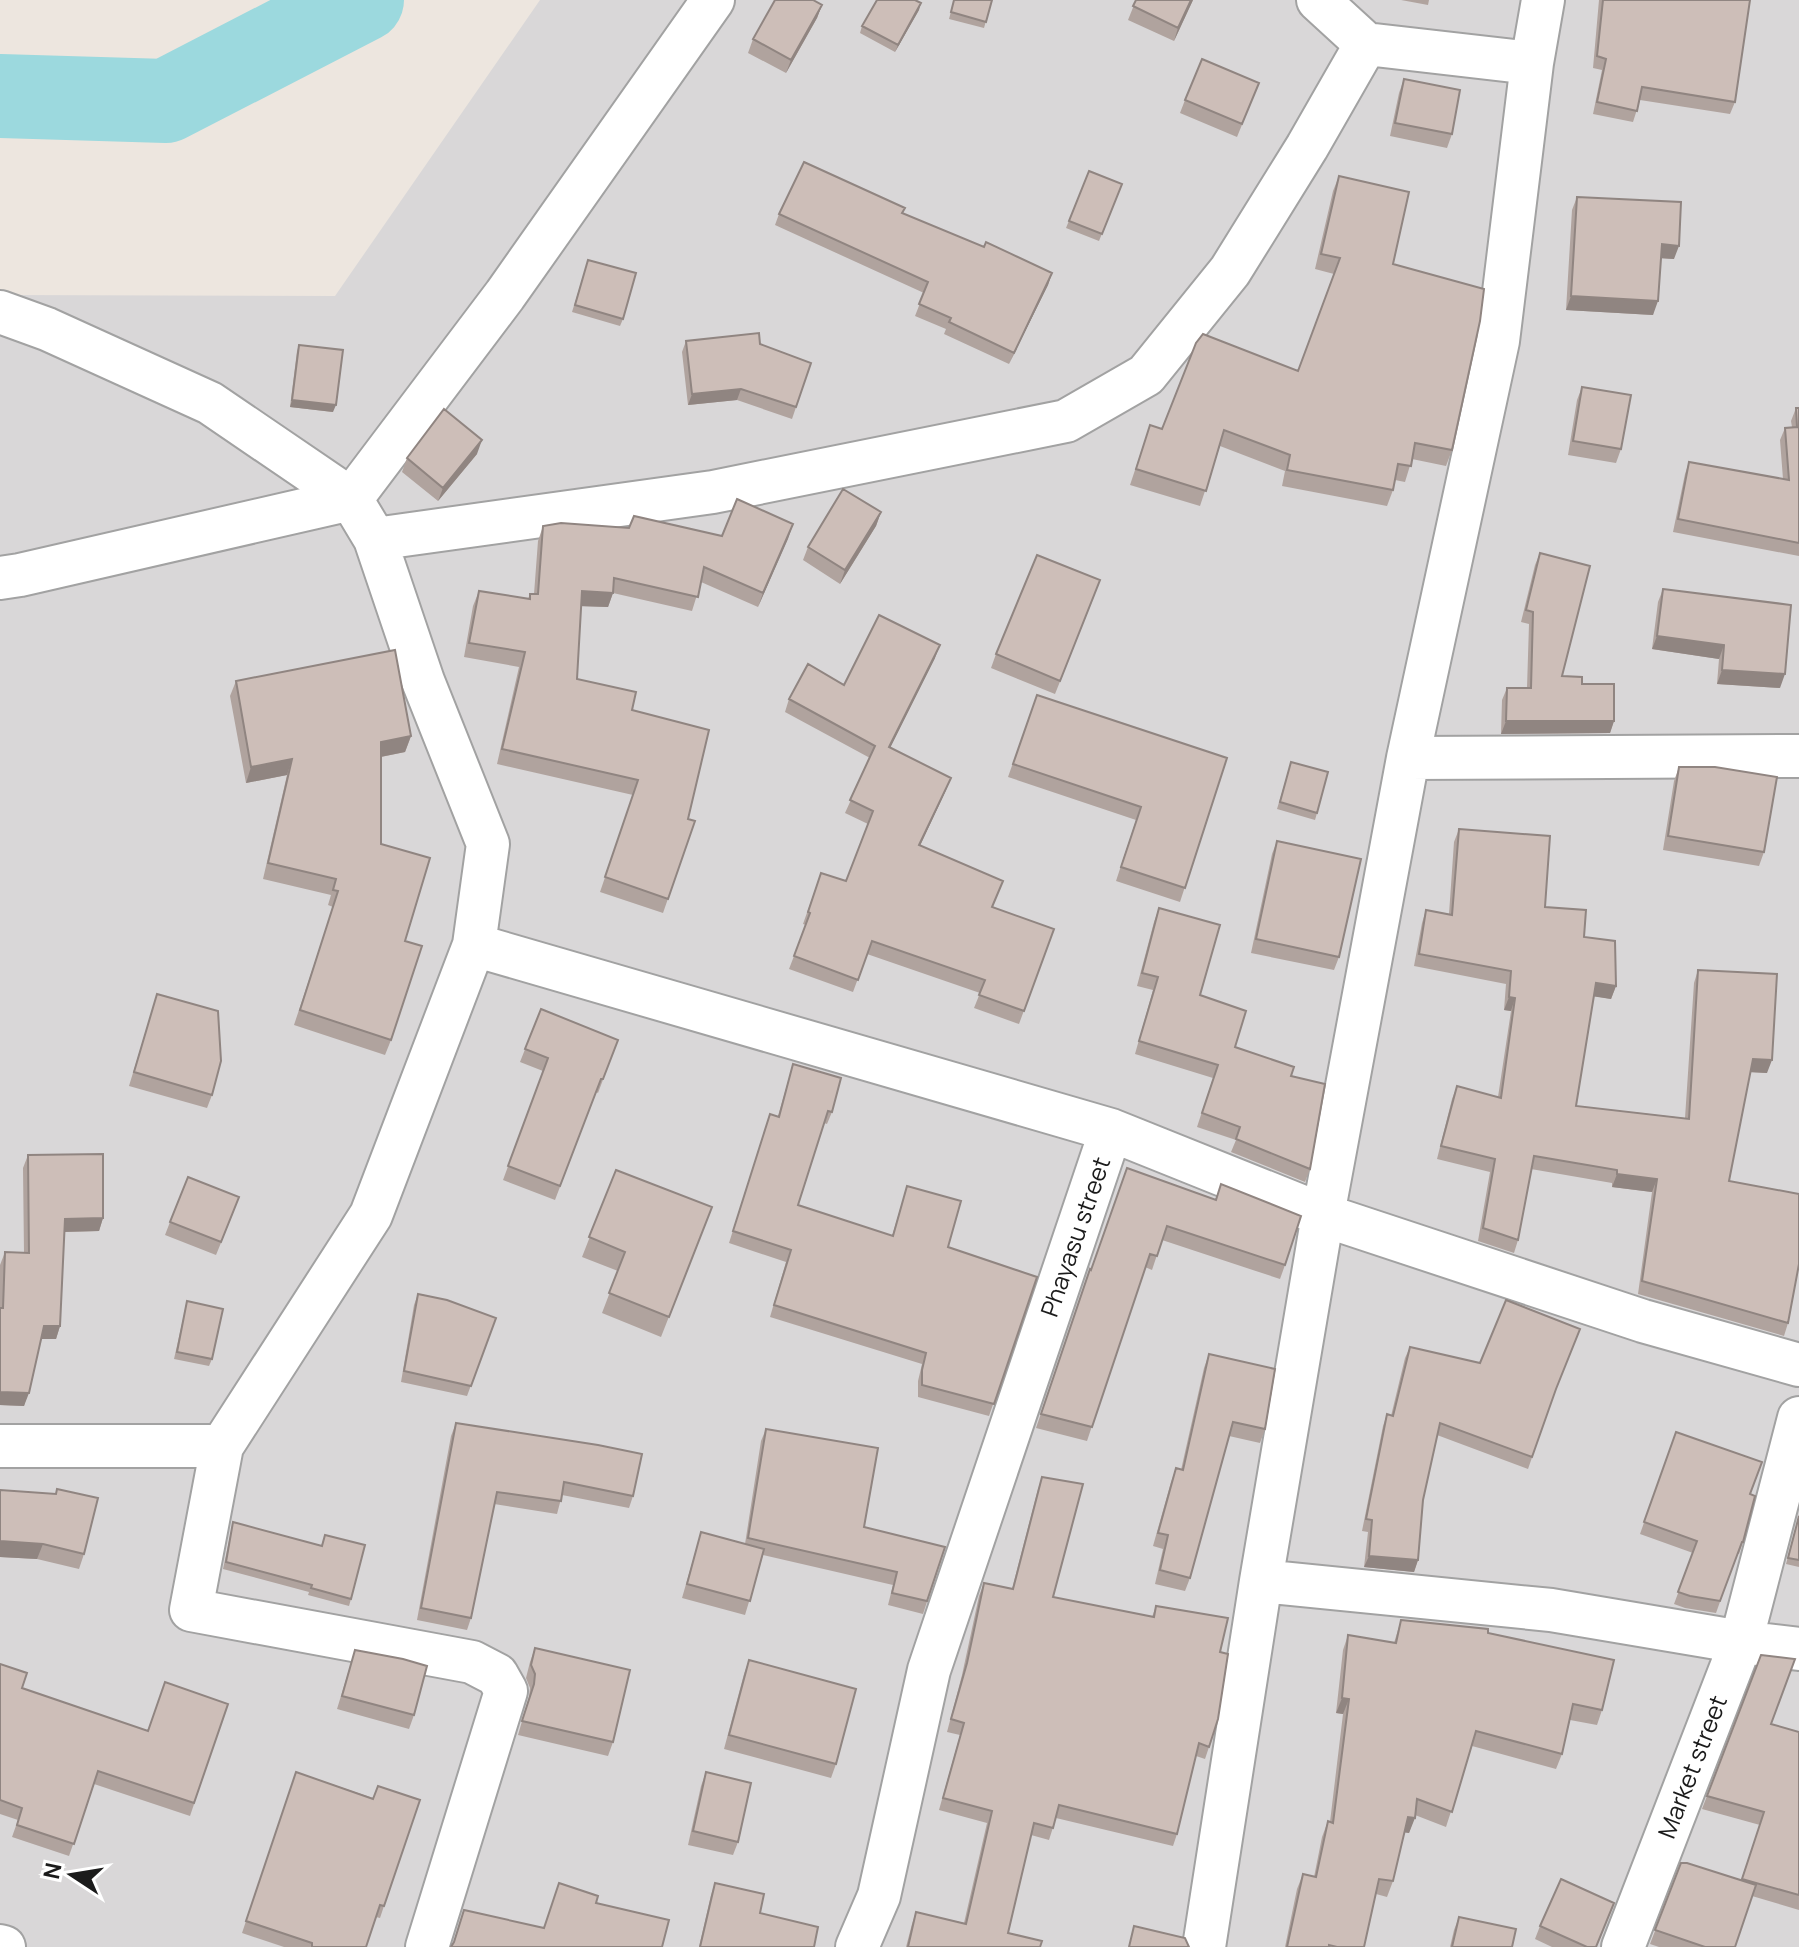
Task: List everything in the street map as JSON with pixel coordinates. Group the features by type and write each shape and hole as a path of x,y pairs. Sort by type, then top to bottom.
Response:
{"street":[{"path":"0,578 351,499 505,295 713,0"},
{"path":"1318,0 1366,44 1532,63"},
{"path":"1204,1947 1261,1581 1323,1215 1408,758 1498,341 1532,63 1543,0"},
{"path":"375,539 713,492 1066,421 1146,375 1230,271 1366,44"},
{"path":"0,312 47,329 210,403 351,499 375,539 423,681 488,844 474,945 371,1215 222,1446 191,1610 472,1662 497,1675 506,1691 427,1947"},
{"path":"1408,758 1799,756"},
{"path":"474,945 1111,1130"},
{"name":"Phayasu street","path":"857,1947 879,1896 929,1670 1111,1130 1323,1215 1643,1321 1799,1365"},
{"name":"Market street","path":"1623,1947 1741,1642 1799,1418"},
{"path":"0,1446 222,1446"},
{"path":"1261,1581 1551,1610 1799,1649"}],"shaded area":[{"path":"540,0 1799,0 1799,1947 0,1947 0,295 335,296"}],"building":[{"path":"775,0 813,0 822,5 791,60 753,39"},
{"path":"877,0 915,0 921,3 898,45 862,26"},
{"path":"954,0 992,0 986,22 951,12"},
{"path":"1136,0 1191,0 1178,28 1133,6"},
{"path":"1603,0 1750,0 1735,102 1642,87 1637,111 1597,102 1606,59 1597,56"},
{"path":"1202,59 1259,83 1242,124 1185,100"},
{"path":"1404,79 1460,90 1452,134 1395,123"},
{"path":"804,162 905,208 902,213 984,247 986,242 1052,273 1014,353 919,304 928,282 779,214"},
{"path":"1089,171 1122,184 1102,234 1069,221"},
{"path":"1339,176 1409,192 1393,264 1484,289 1452,450 1415,443 1411,466 1398,464 1393,490 1287,470 1290,455 1224,430 1206,491 1136,469 1150,425 1162,429 1196,343 1203,334 1298,371 1340,258 1321,254"},
{"path":"1577,197 1681,202 1679,246 1662,244 1658,301 1571,296"},
{"path":"588,260 636,273 623,319 575,305"},
{"path":"759,333 760,344 811,363 796,407 741,389 692,394 686,341"},
{"path":"299,345 343,350 336,405 292,400"},
{"path":"1582,387 1631,395 1621,449 1573,441"},
{"path":"1796,408 1799,408 1799,543 1678,519 1689,462 1789,480 1785,428 1797,427"},
{"path":"444,409 482,440 443,488 407,458"},
{"path":"843,489 881,512 845,570 808,547"},
{"path":"737,499 793,524 763,593 704,567 698,597 614,578 613,593 582,591 577,679 636,692 632,710 709,730 688,819 695,821 668,899 605,877 638,780 502,749 525,652 469,643 479,591 530,599 530,594 538,594 543,526 561,523 629,528 634,516 722,536"},
{"path":"1540,553 1590,566 1562,676 1582,677 1582,684 1614,684 1614,721 1506,721 1507,688 1531,688 1533,612 1526,610"},
{"path":"1037,555 1100,580 1060,681 996,654"},
{"path":"1663,589 1791,605 1785,674 1722,670 1724,645 1657,636"},
{"path":"879,615 940,645 889,747 951,778 919,845 1003,881 992,907 1054,929 1024,1011 979,995 985,980 872,941 858,980 794,956 821,873 846,881 873,811 850,800 875,746 789,699 808,664 844,685"},
{"path":"395,650 411,736 381,742 381,844 430,858 405,941 422,946 391,1040 300,1010 338,891 333,890 336,879 268,863 292,759 251,767 236,681"},
{"path":"1037,695 1227,758 1185,888 1121,867 1141,807 1013,764"},
{"path":"1291,762 1328,772 1317,813 1280,802"},
{"path":"1679,767 1715,767 1777,777 1764,852 1668,836"},
{"path":"1459,829 1550,836 1545,907 1586,910 1584,937 1615,941 1616,986 1596,983 1576,1106 1689,1119 1698,970 1777,974 1772,1060 1753,1059 1729,1181 1799,1194 1799,1264 1788,1323 1642,1281 1657,1179 1617,1174 1617,1170 1534,1156 1518,1240 1483,1228 1495,1159 1441,1146 1457,1086 1501,1098 1515,998 1509,997 1511,971 1419,954 1426,910 1452,915"},
{"path":"1277,841 1361,859 1339,957 1256,939"},
{"path":"1159,908 1220,925 1200,995 1246,1011 1235,1047 1294,1067 1291,1076 1325,1084 1310,1169 1236,1139 1240,1127 1202,1113 1218,1065 1139,1041 1158,977 1142,973"},
{"path":"157,994 218,1011 221,1061 212,1095 134,1072"},
{"path":"541,1009 618,1040 560,1186 508,1166 548,1058 525,1049"},
{"path":"793,1064 841,1078 798,1205 893,1236 907,1186 961,1201 948,1247 1037,1277 994,1404 922,1385 926,1353 774,1305 791,1250 733,1231 770,1114 779,1117"},
{"path":"103,1154 103,1218 65,1219 60,1326 44,1326 29,1393 0,1392 0,1308 3,1308 5,1252 29,1253 28,1155"},
{"path":"1127,1168 1216,1200 1221,1184 1301,1216 1285,1265 1167,1226 1157,1256 1150,1254 1092,1427 1041,1414"},
{"path":"616,1170 712,1207 669,1317 609,1293 625,1252 589,1237"},
{"path":"188,1177 239,1197 221,1242 170,1222"},
{"path":"418,1294 447,1300 496,1318 471,1386 404,1371"},
{"path":"1506,1300 1580,1329 1532,1457 1440,1423 1423,1500 1418,1560 1369,1556 1372,1520 1366,1519 1387,1414 1393,1416 1410,1347 1480,1363"},
{"path":"187,1301 223,1309 212,1359 177,1352"},
{"path":"1209,1354 1275,1369 1265,1429 1233,1422 1190,1578 1160,1570 1168,1535 1158,1533 1176,1468 1183,1470"},
{"path":"456,1423 642,1454 633,1496 564,1482 561,1501 497,1492 471,1618 421,1608"},
{"path":"766,1429 878,1448 864,1527 945,1547 927,1601 892,1593 897,1572 748,1538"},
{"path":"1676,1432 1762,1462 1750,1494 1755,1496 1743,1542 1720,1601 1678,1592 1697,1541 1644,1522"},
{"path":"1042,1477 1083,1484 1053,1597 1154,1617 1156,1606 1228,1618 1220,1652 1228,1654 1218,1719 1209,1747 1199,1743 1177,1834 1059,1805 1053,1828 1034,1823 1008,1933 1042,1941 1040,1947 908,1947 916,1912 966,1924 992,1811 943,1798 964,1723 951,1719 984,1583 1013,1589"},
{"path":"57,1489 98,1498 84,1554 43,1544 0,1541 0,1490 56,1494"},
{"path":"1799,1516 1799,1560 1788,1558"},
{"path":"233,1522 322,1546 325,1535 365,1545 351,1599 226,1562"},
{"path":"701,1532 764,1549 750,1601 687,1584"},
{"path":"1401,1620 1488,1629 1488,1633 1614,1660 1602,1710 1573,1704 1562,1754 1476,1731 1452,1812 1417,1799 1415,1818 1408,1817 1393,1881 1379,1879 1364,1947 1287,1947 1303,1874 1316,1877 1328,1821 1333,1823 1349,1699 1342,1698 1348,1635 1396,1643"},
{"path":"535,1648 630,1670 613,1742 522,1721 534,1684 535,1674 531,1665"},
{"path":"355,1650 427,1666 414,1715 342,1696"},
{"path":"1761,1655 1795,1659 1771,1724 1799,1732 1799,1895 1742,1879 1764,1812 1707,1796"},
{"path":"749,1660 856,1689 836,1764 729,1735"},
{"path":"0,1664 27,1673 22,1688 148,1731 165,1682 228,1704 194,1803 98,1771 74,1844 17,1825 22,1808 0,1800"},
{"path":"296,1772 373,1799 378,1786 420,1800 384,1906 380,1905 366,1947 312,1947 312,1943 246,1921"},
{"path":"706,1772 751,1783 738,1842 693,1831"},
{"path":"1681,1863 1756,1885 1735,1947 1705,1947 1655,1930"},
{"path":"1561,1879 1614,1903 1596,1947 1587,1947 1540,1926"},
{"path":"559,1883 598,1896 596,1903 669,1920 662,1947 451,1947 464,1910 544,1928"},
{"path":"715,1883 764,1894 760,1913 818,1927 814,1947 700,1947"},
{"path":"1459,1917 1516,1929 1512,1947 1452,1947"},
{"path":"1134,1926 1185,1938 1189,1947 1129,1947"}],"waterway":[{"path":"0,96 166,101 362,0"}]}
